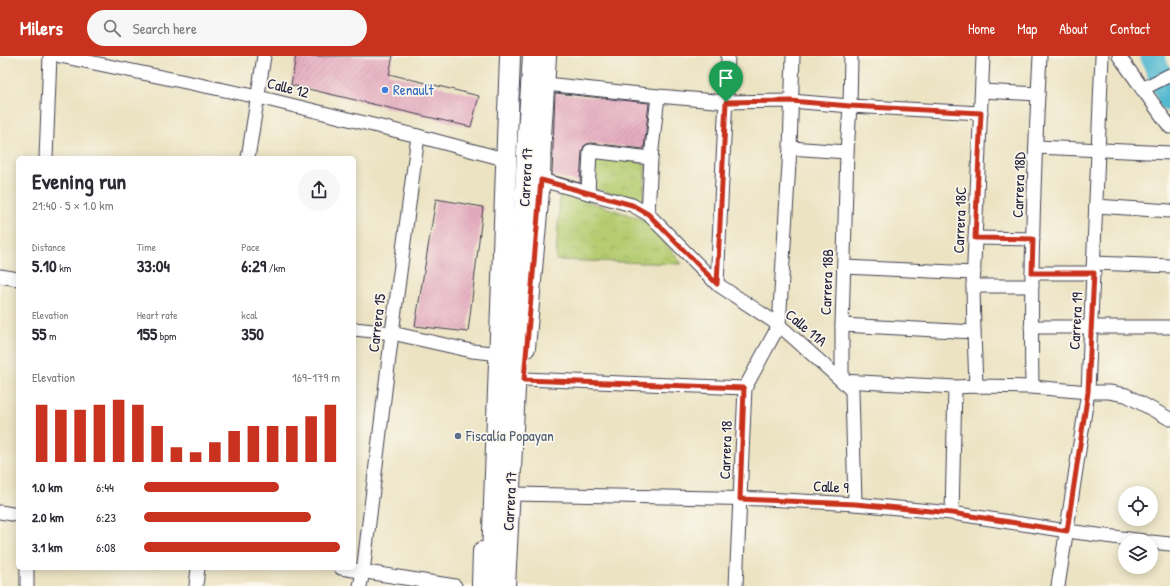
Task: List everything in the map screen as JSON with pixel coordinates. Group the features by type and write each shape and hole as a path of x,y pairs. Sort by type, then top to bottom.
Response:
{"main road":[{"name":"Carrera 17","path":"491,586 503,158 504,56"},
{"name":"Carrera 17","path":"481,586 492,352 510,56"},
{"name":"Carrera 17","path":"505,586 535,134 534,56"},
{"path":"511,586 514,494 541,180 535,134 546,84 547,56"}],"street":[{"path":"46,156 50,56"},
{"name":"Calle 12","path":"60,56 113,62 503,158"},
{"path":"248,156 264,56"},
{"path":"717,284 728,56"},
{"path":"779,325 790,148 793,56"},
{"name":"Carrera 18B","path":"842,381 842,325 851,56"},
{"path":"974,56 983,56"},
{"name":"Carrera 18C","path":"976,386 973,286 983,56"},
{"name":"Carrera 18D","path":"1032,387 1032,273 1040,56"},
{"name":"Carrera 19","path":"1058,586 1088,392 1102,56"},
{"path":"1119,56 1147,86 1170,127"},
{"path":"1147,86 1170,75"},
{"path":"546,84 726,102 791,101 850,106 981,113"},
{"path":"982,91 1038,94"},
{"path":"648,214 651,158 658,96"},
{"name":"Carrera 15","path":"360,586 418,136"},
{"path":"1036,147 1170,153"},
{"path":"790,148 847,152"},
{"path":"588,192 590,151 651,158"},
{"name":"Calle 11A","path":"541,180 632,205 648,214 717,284 779,325 842,381"},
{"path":"1096,206 1170,211"},
{"path":"975,238 1033,239"},
{"path":"1032,273 1094,268 1170,266"},
{"path":"844,267 974,273"},
{"path":"0,276 16,279"},
{"path":"973,286 1032,286"},
{"name":"Carrera 18","path":"736,586 744,388 779,325"},
{"path":"842,325 974,332"},
{"path":"1031,327 1170,328"},
{"path":"356,328 392,333 472,351 492,352"},
{"path":"524,380 744,388"},
{"path":"842,381 955,387 1032,387 1088,392 1109,392 1126,395 1170,419"},
{"path":"842,381 852,391 855,504"},
{"path":"952,513 955,387"},
{"name":"Calle 9","path":"514,494 740,499 855,504 952,513 1118,538"},
{"path":"0,512 16,514"},
{"path":"1158,543 1170,544"},
{"path":"27,570 27,586"},
{"path":"196,586 198,570"},
{"path":"352,570 455,586"}],"green space":[{"path":"595,157 646,163 643,203 594,188"},
{"path":"560,192 647,221 682,264 556,260"}],"building":[{"name":"Renault","path":"296,56 393,56 389,74 479,96 471,127 291,85"},
{"path":"555,93 649,103 644,149 591,143 587,144 584,146 582,151 580,183 552,175"},
{"path":"436,199 483,207 468,332 415,326"}],"waterway":[{"path":"1152,56 1170,100"}],"place":[{"name":"Renault","path":"385,90"},
{"name":"Fiscalía Popayan","path":"458,436"}],"route":[{"path":"791,101 850,106 981,113 975,238 1033,239 1032,273 1094,273 1088,392 1067,531 952,513 855,504 740,499 744,388 524,380 541,180 632,205 648,214 717,284 726,102 791,101"}]}
